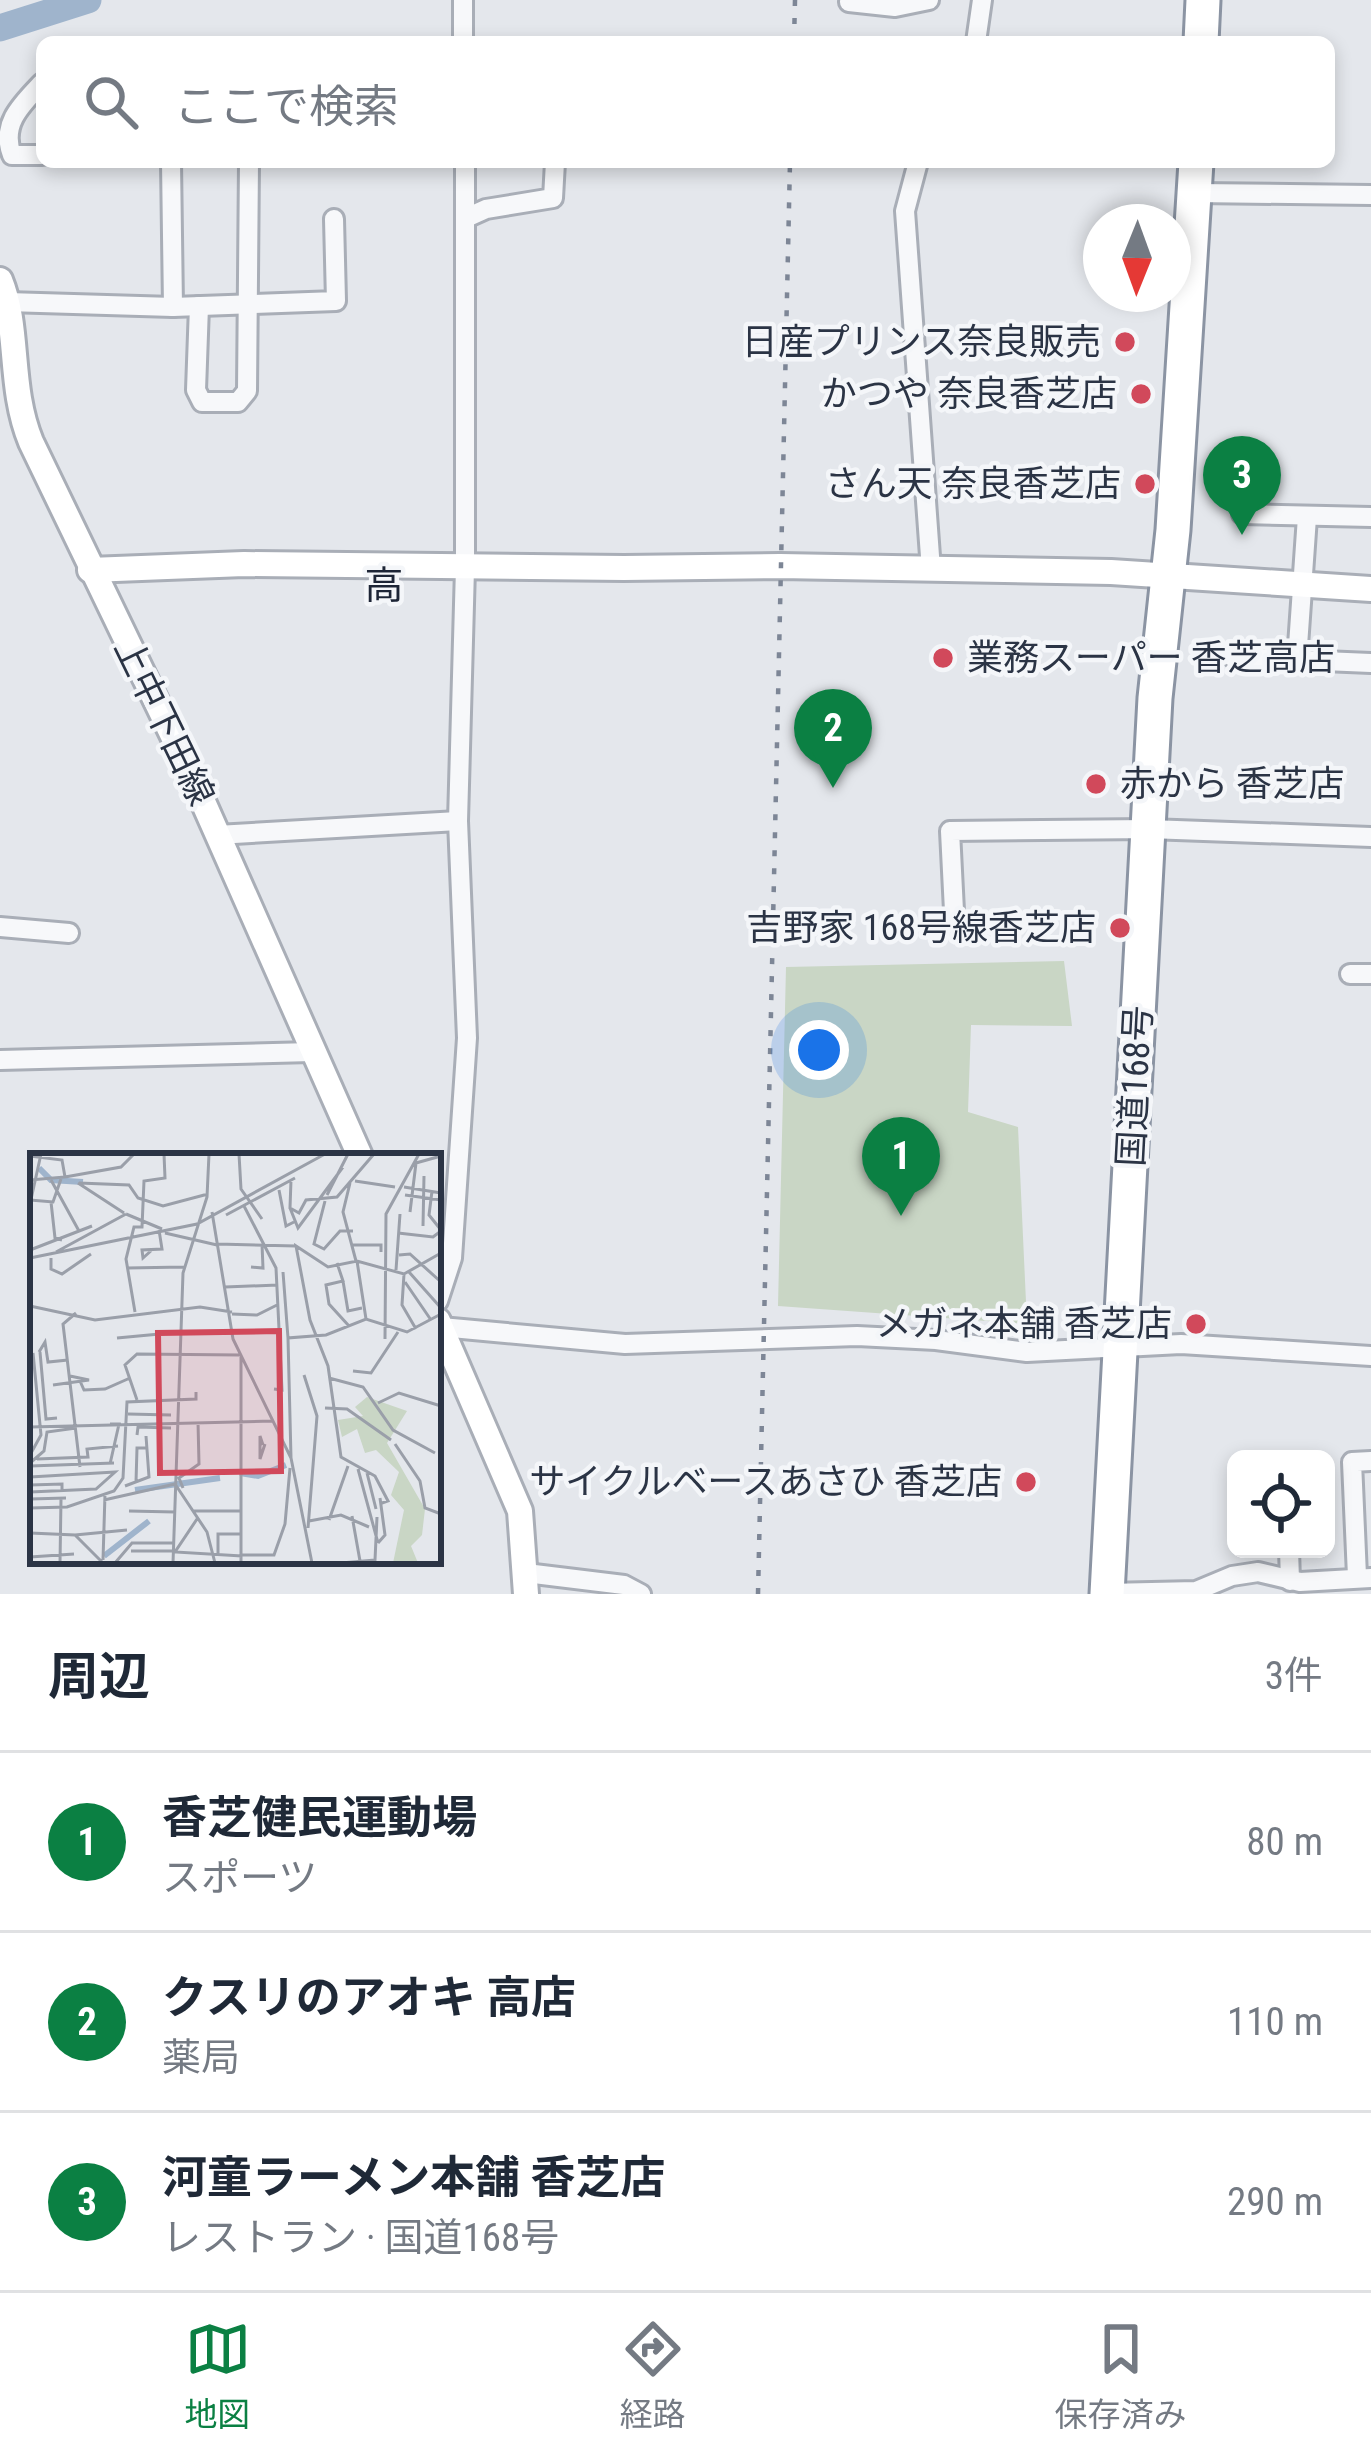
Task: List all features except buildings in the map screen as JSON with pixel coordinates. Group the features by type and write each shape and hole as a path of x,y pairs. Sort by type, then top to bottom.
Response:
{"highway":[{"path":"1202,36 1205,0"},
{"path":"1205,0 1209,36"},
{"name":"国道168号","path":"1108,1594 1155,698 1169,578 1189,547 1204,178"}],"street":[{"path":"849,2 895,7 929,0"},
{"path":"977,36 982,0"},
{"path":"463,2 463,36"},
{"path":"36,89 11,116 6,161 36,156"},
{"path":"171,168 173,307"},
{"path":"200,306 196,390 202,402 238,402 247,391 249,168"},
{"path":"441,1292 452,1258 467,1038 458,821 465,568 465,168"},
{"path":"466,218 486,209 554,198 555,168"},
{"path":"916,168 904,211 931,570"},
{"path":"1204,178 1371,195"},
{"path":"3,291 173,307 336,301 334,219"},
{"name":"上中下田線","path":"3,291 22,420 185,760 359,1153"},
{"path":"1242,514 1371,517"},
{"path":"1297,660 1307,517"},
{"path":"90,570 244,564 780,566 1111,572 1371,589"},
{"path":"1232,658 1371,663"},
{"path":"217,835 458,821"},
{"path":"954,911 950,831 1149,829 1371,838"},
{"path":"0,927 69,933"},
{"path":"1350,974 1371,974"},
{"path":"0,1060 312,1052"},
{"path":"441,1324 625,1344 857,1336 1028,1352 1213,1345 1371,1356"},
{"path":"441,1329 520,1511 526,1584 624,1585 641,1594"},
{"path":"1108,1594 1196,1593 1232,1576 1264,1584 1364,1577 1352,1462 1371,1462"},
{"path":"1289,1558 1290,1581"}],"green space":[{"path":"1064,961 1072,1026 971,1025 968,1112 1018,1127 1027,1324 778,1306 786,967"}],"waterway":[{"path":"0,28 88,0"}],"railway":[{"path":"794,36 795,0"},
{"path":"758,1594 790,168"}],"place":[{"name":"日産プリンス奈良販売","path":"1125,342"},
{"name":"かつや 奈良香芝店","path":"1141,394"},
{"name":"さん天 奈良香芝店","path":"1145,484"},
{"name":"河童ラーメン本舗 香芝店","path":"1242,535"},
{"name":"業務スーパー 香芝高店","path":"943,658"},
{"name":"赤から 香芝店","path":"1096,784"},
{"name":"クスリのアオキ 高店","path":"833,788"},
{"name":"吉野家 168号線香芝店","path":"1120,928"},
{"name":"香芝健民運動場","path":"901,1216"},
{"name":"メガネ本舗 香芝店","path":"1196,1324"},
{"name":"サイクルベースあさひ 香芝店","path":"1026,1482"}],"district":[{"name":"高","path":"384,586"}]}
